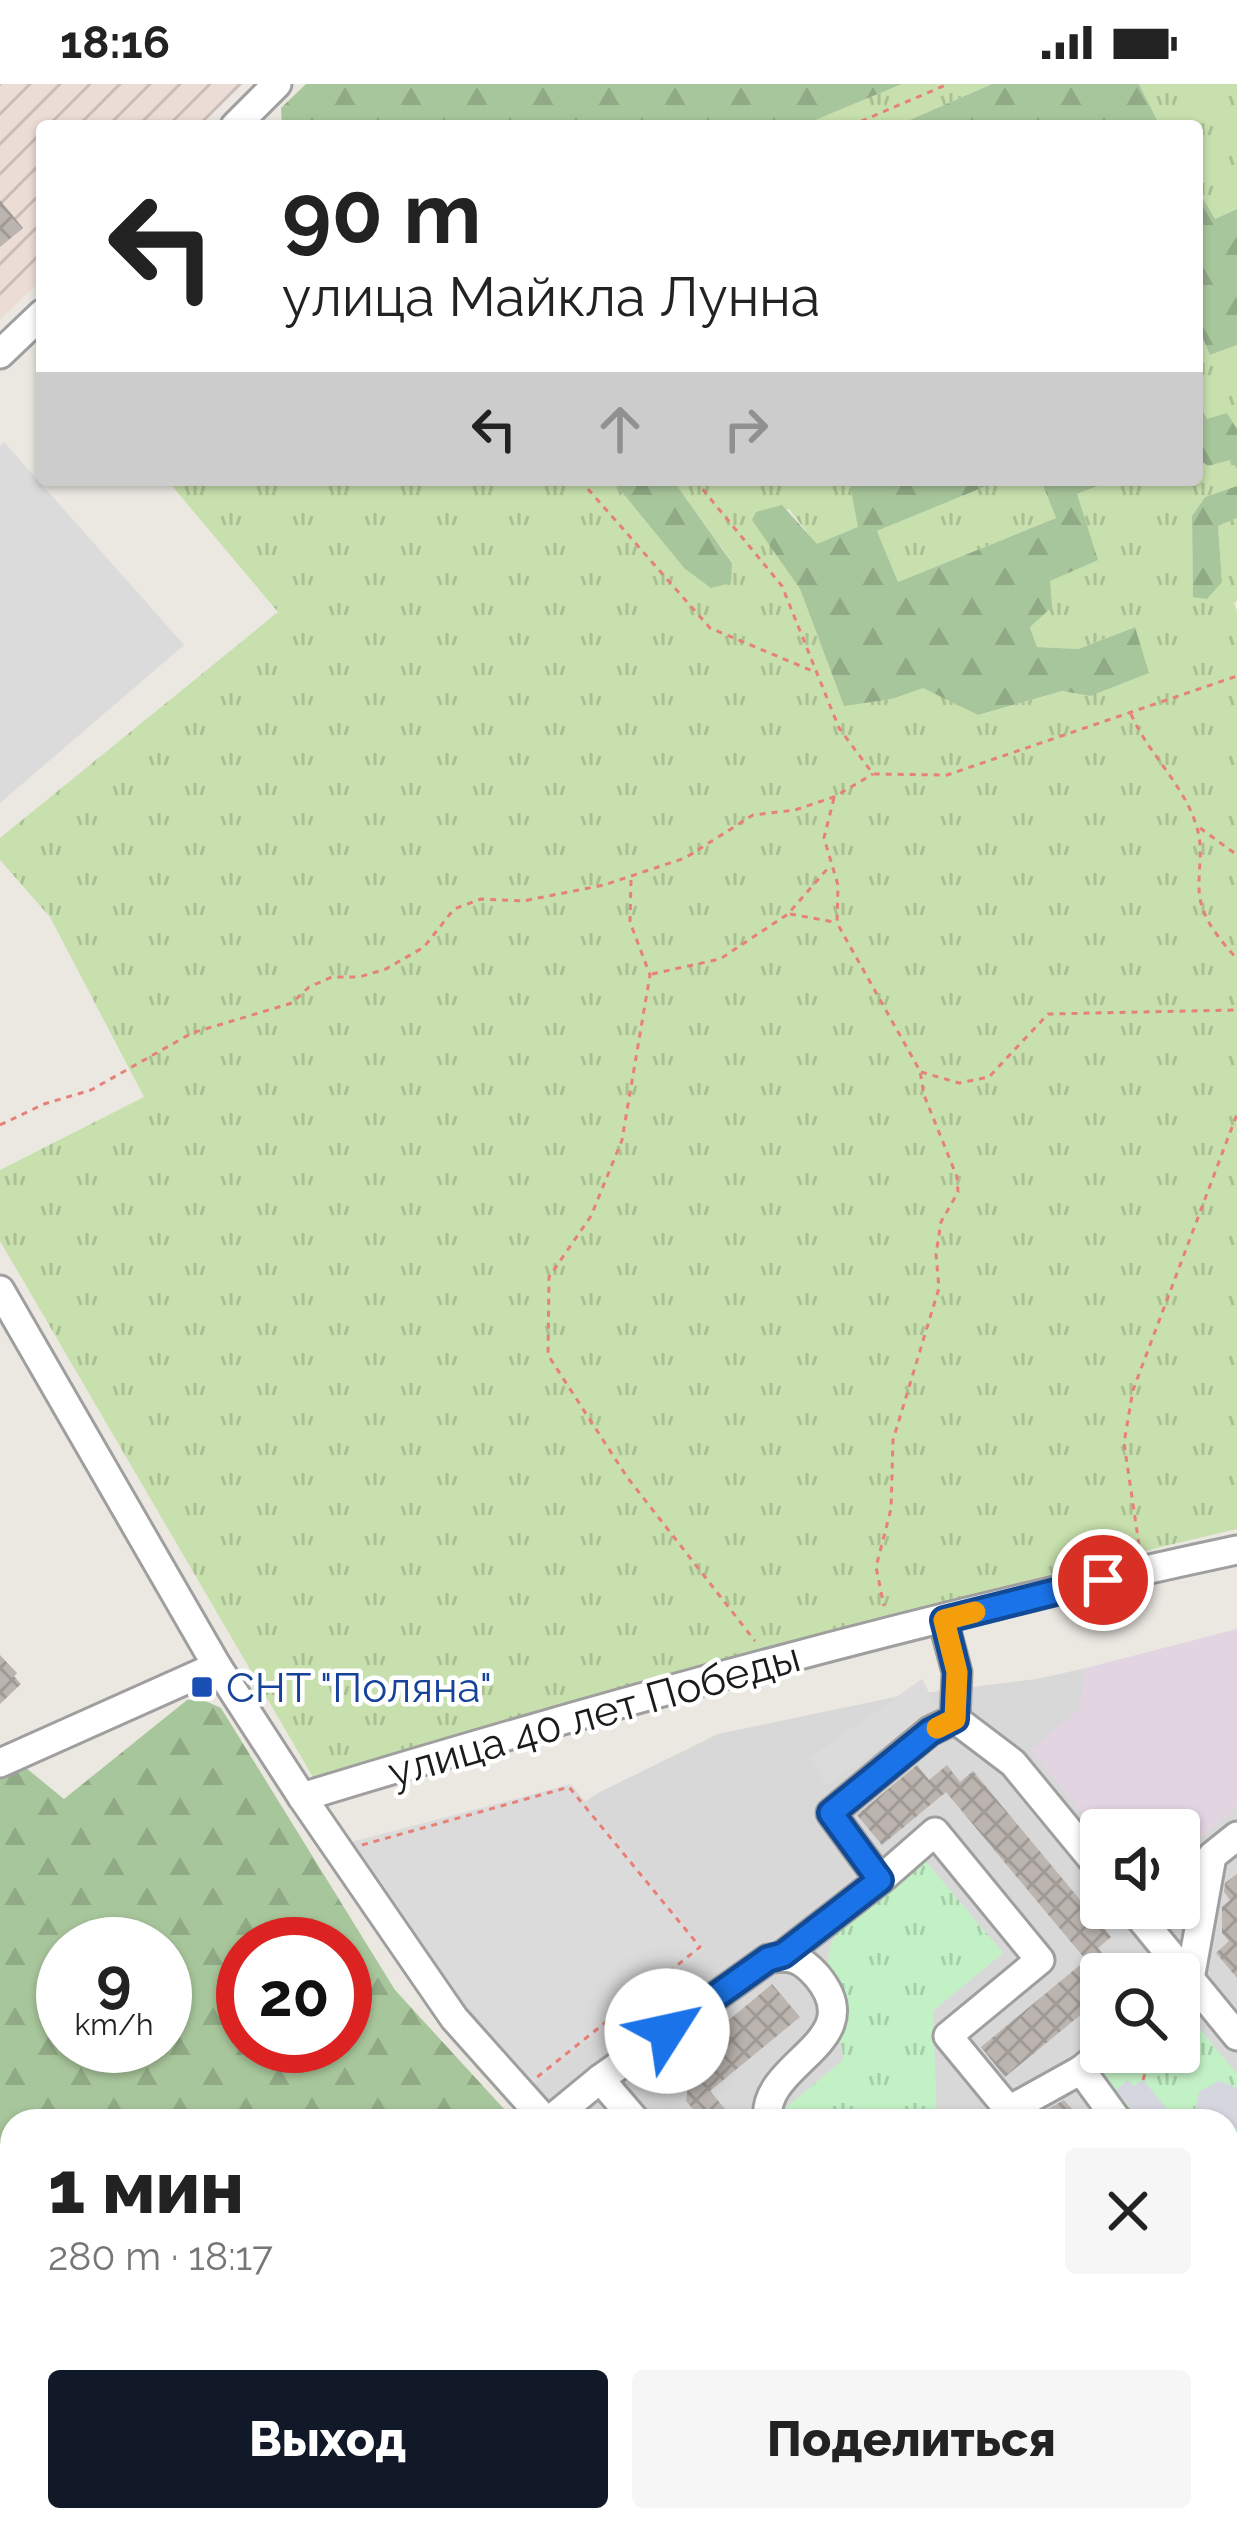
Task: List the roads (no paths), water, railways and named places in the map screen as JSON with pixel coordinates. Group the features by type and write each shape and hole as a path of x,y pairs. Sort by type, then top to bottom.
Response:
{"street":[{"path":"241,120 277,84"},
{"path":"0,354 36,320"},
{"path":"0,1290 217,1666 302,1797 454,2018 537,2109"},
{"name":"улица 40 лет Победы","path":"302,1797 770,1662 1237,1550"},
{"path":"944,1620 957,1672 955,1719"},
{"path":"0,1763 217,1666"},
{"path":"955,1719 1013,1763 1080,1844"},
{"path":"880,1880 831,1813 930,1732 955,1719"},
{"path":"563,2109 768,1959 783,1955 935,1832 1040,1960 948,2036 1001,2109"},
{"path":"1191,1953 1212,1856 1237,1836"},
{"path":"768,2109 776,2082 824,2039 830,2012 824,1984 803,1960 783,1955"},
{"path":"1200,1999 1237,2036"},
{"path":"1017,2109 1080,2069"},
{"path":"1097,2073 1113,2109"},
{"path":"600,2079 626,2109"}],"place":[{"name":"СНТ \"Поляна\"","path":"202,1687"}]}
